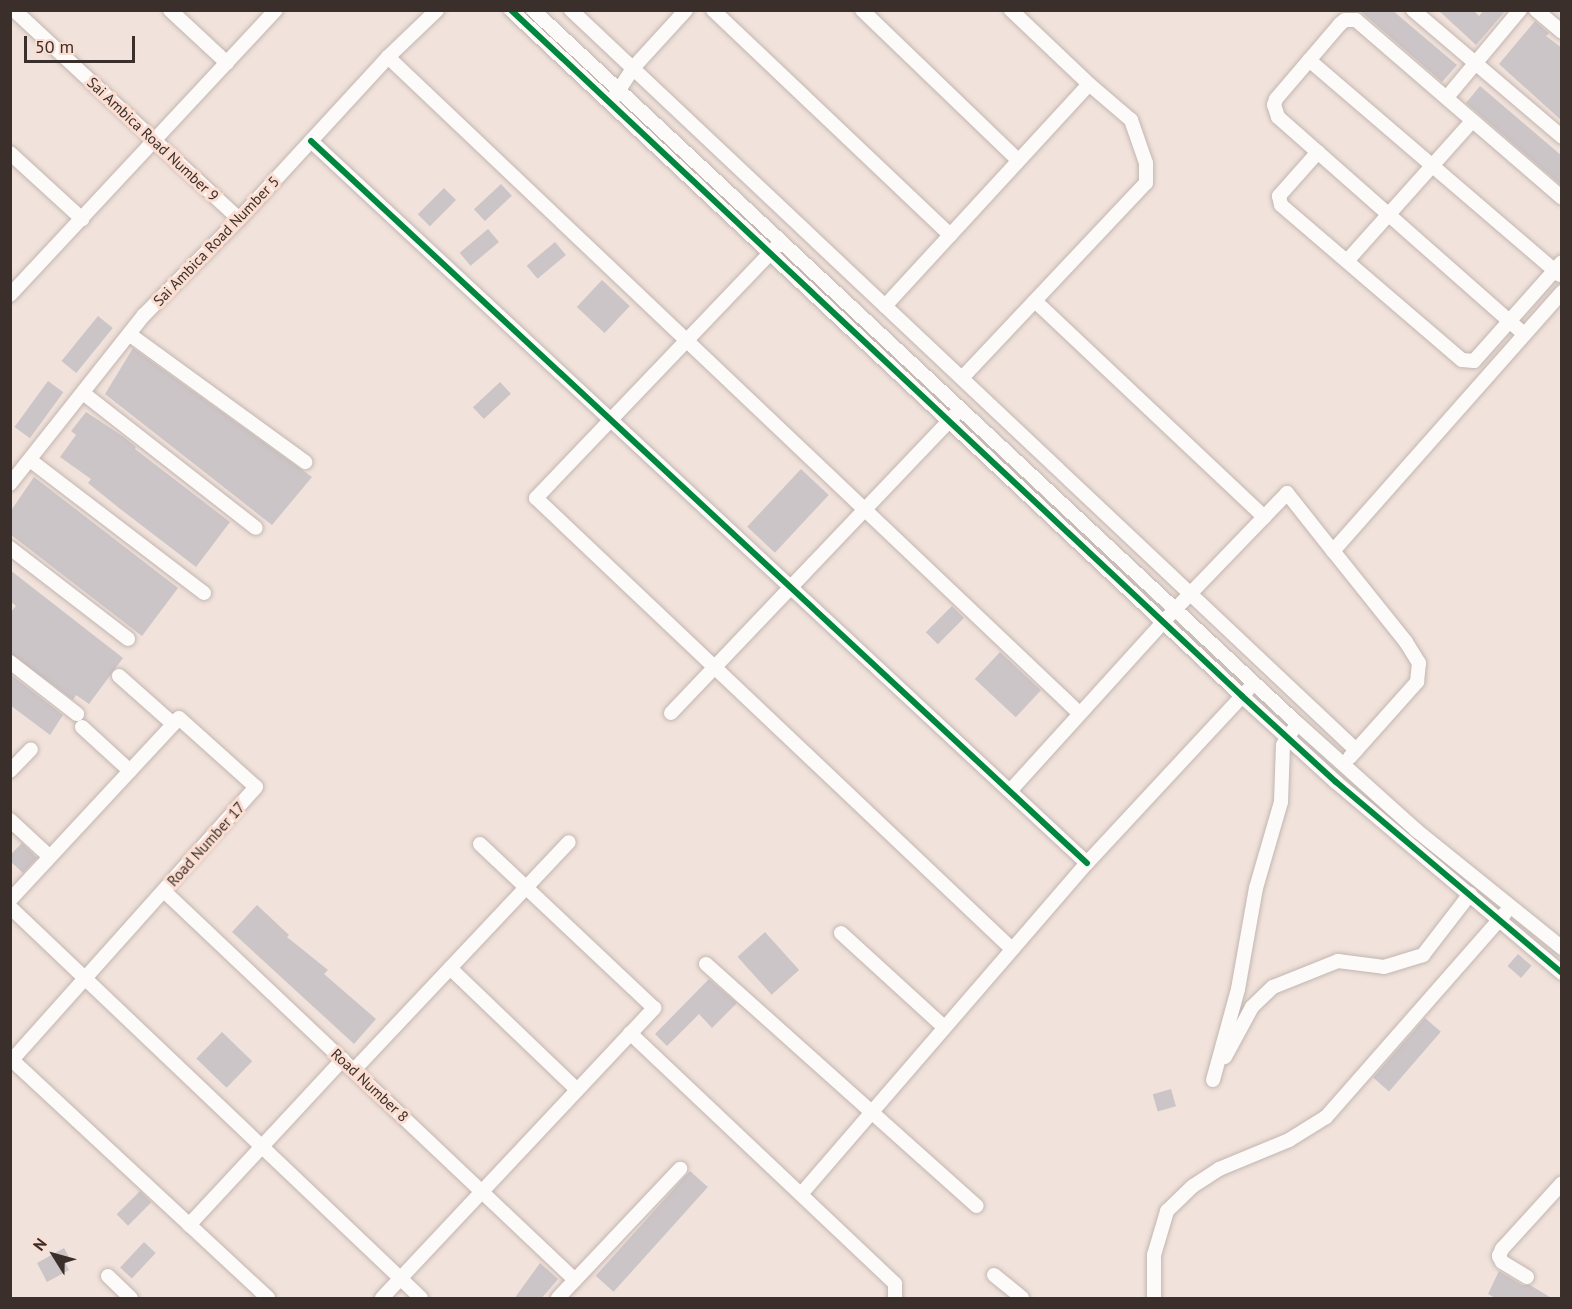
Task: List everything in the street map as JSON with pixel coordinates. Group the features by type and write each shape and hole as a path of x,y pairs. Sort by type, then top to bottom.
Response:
{"street":[{"name":"Sai Ambica Road Number 9","path":"14,10 239,219"},
{"path":"170,10 227,63"},
{"path":"10,295 276,10"},
{"name":"Sai Ambica Road Number 5","path":"10,484 144,315 239,219 388,57 436,10"},
{"path":"511,10 1287,738 1500,920 1559,964"},
{"path":"533,10 1298,724 1416,830 1562,948"},
{"path":"571,10 1356,750"},
{"path":"611,103 633,68 686,10"},
{"path":"713,10 950,235"},
{"path":"862,10 1018,160"},
{"path":"962,378 1146,183 1146,163 1131,120 1089,84 1011,10"},
{"path":"1413,10 1562,137"},
{"path":"1448,96 1520,10"},
{"path":"1536,10 1562,32"},
{"path":"1524,334 1278,117 1274,105 1276,99 1340,24 1346,20 1356,20 1562,198"},
{"path":"388,57 1079,713"},
{"path":"1309,60 1559,269 1474,361 1462,360 1281,205 1279,196 1318,152"},
{"path":"885,306 1089,84"},
{"path":"1347,261 1472,121"},
{"path":"311,141 1087,863"},
{"path":"10,153 82,219"},
{"path":"780,242 685,339 536,498 1012,949"},
{"path":"1333,551 1562,292"},
{"path":"1035,301 1264,517"},
{"path":"129,334 305,462"},
{"path":"83,393 256,528"},
{"path":"671,714 960,409"},
{"path":"30,460 204,593"},
{"path":"1010,791 1079,713 1287,493 1406,642 1419,663 1417,682 1343,765"},
{"path":"10,548 128,639"},
{"path":"10,662 80,721 130,771"},
{"path":"10,900 176,721 119,676"},
{"path":"802,1193 1087,863 1254,683"},
{"name":"Road Number 17","path":"11,1061 256,787 176,721"},
{"path":"1298,724 1283,745 1281,802 1256,888 1238,989 1213,1080 1252,1007 1273,987 1338,961 1384,967 1423,955 1470,894"},
{"path":"10,771 31,749"},
{"path":"10,820 50,857"},
{"path":"354,1070 569,842"},
{"path":"382,1299 654,1008 480,844"},
{"name":"Road Number 8","path":"164,891 575,1280"},
{"path":"10,907 421,1299"},
{"path":"1154,1299 1154,1255 1167,1211 1193,1186 1219,1168 1289,1140 1326,1117 1510,907"},
{"path":"841,933 944,1027"},
{"path":"706,964 977,1206"},
{"path":"450,968 577,1090"},
{"path":"630,1033 802,1193 895,1284 895,1299"},
{"path":"189,1225 343,1059"},
{"path":"11,1061 268,1299"},
{"path":"558,1299 680,1169"},
{"path":"1527,1277 1502,1262 1499,1256 1502,1249 1562,1183"},
{"path":"994,1275 1022,1299"},
{"path":"108,1276 131,1299"}],"building":[{"path":"1359,10 1392,10 1457,65 1442,82"},
{"path":"1438,10 1473,10 1479,16 1484,10 1506,10 1476,45"},
{"path":"1535,21 1549,33 1546,36 1562,48 1562,121 1499,64"},
{"path":"1480,86 1562,156 1562,186 1466,103"},
{"path":"501,184 512,196 485,221 474,209"},
{"path":"444,188 456,200 430,226 418,214"},
{"path":"488,229 499,242 471,266 460,253"},
{"path":"555,242 566,255 538,279 527,266"},
{"path":"602,280 630,306 605,333 577,307"},
{"path":"98,316 113,328 76,373 61,361"},
{"path":"133,348 312,477 272,525 105,394"},
{"path":"48,381 63,392 30,438 14,427"},
{"path":"500,382 511,394 484,419 473,407"},
{"path":"86,412 124,437 136,447 135,449 230,522 196,567 88,483 91,479 60,457 76,435 71,431"},
{"path":"801,469 829,495 775,553 747,527"},
{"path":"34,477 178,588 142,636 10,534 10,512"},
{"path":"10,570 123,658 89,704 76,695 73,700 10,653 10,613 16,606 10,601"},
{"path":"952,606 964,618 938,644 926,632"},
{"path":"1000,652 1041,690 1016,717 975,679"},
{"path":"10,674 63,715 50,735 10,705"},
{"path":"22,843 37,858 23,873 10,861 10,855"},
{"path":"257,905 289,935 287,937 328,970 324,974 376,1019 354,1044 232,932"},
{"path":"765,932 799,970 772,995 738,957"},
{"path":"1518,954 1532,966 1521,978 1508,966"},
{"path":"709,979 737,1003 712,1028 699,1014 667,1046 655,1034"},
{"path":"1425,1018 1441,1032 1389,1091 1373,1078"},
{"path":"222,1032 252,1061 227,1088 196,1059"},
{"path":"1171,1089 1176,1106 1158,1112 1153,1094"},
{"path":"690,1171 708,1187 613,1292 596,1276"},
{"path":"140,1191 151,1202 128,1226 117,1214"},
{"path":"144,1242 156,1253 132,1279 120,1268"},
{"path":"64,1248 70,1259 65,1262 69,1270 47,1282 37,1263"},
{"path":"540,1263 558,1279 541,1299 514,1299"},
{"path":"1499,1271 1522,1285 1530,1285 1553,1299 1497,1299 1488,1294"}],"cycle path":[{"path":"511,10 1242,696 1336,782 1562,973"},
{"path":"311,141 1087,863"}]}
